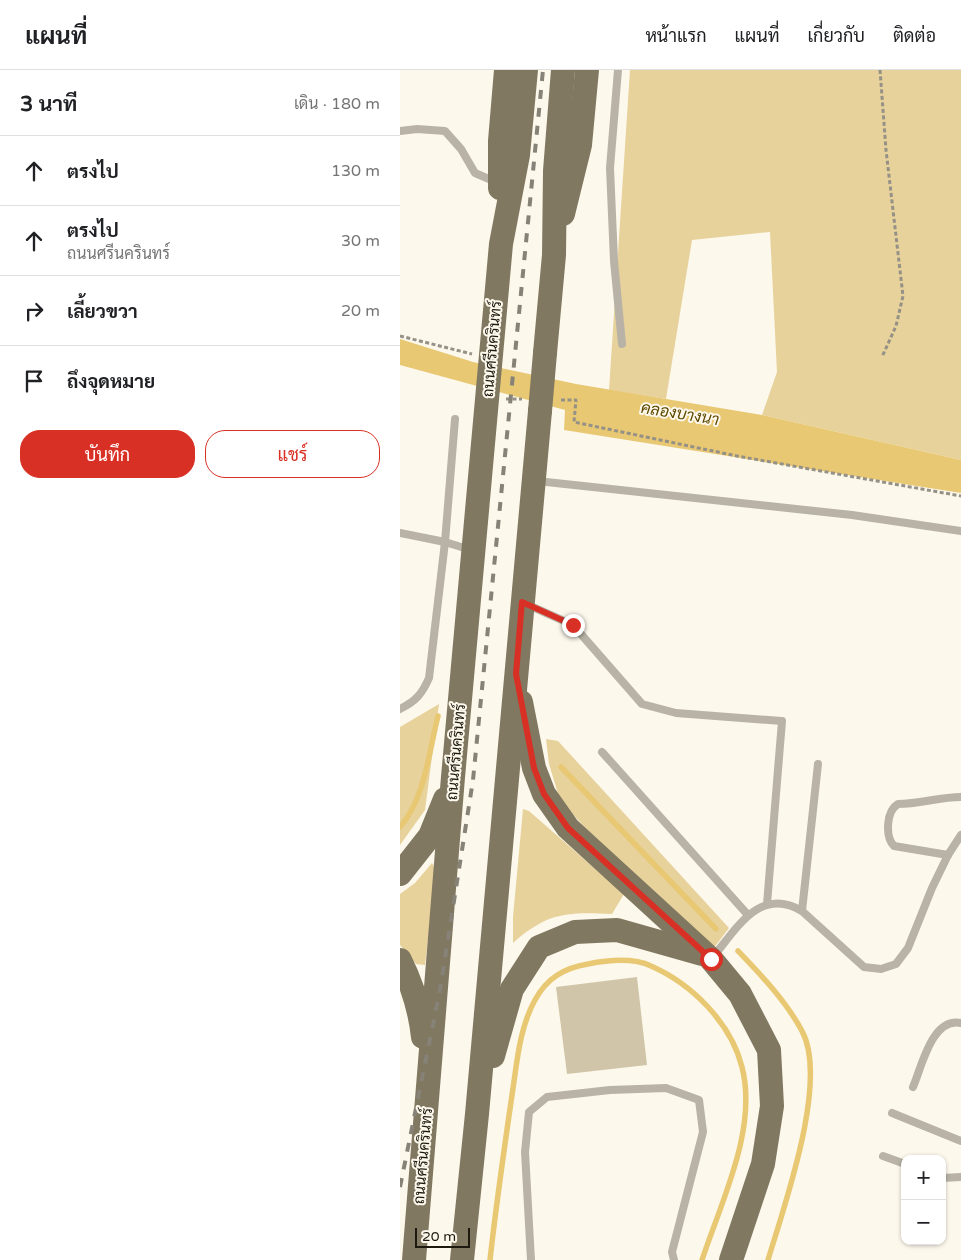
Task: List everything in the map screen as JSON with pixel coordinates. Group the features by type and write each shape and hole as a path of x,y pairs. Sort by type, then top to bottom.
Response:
{"main road":[{"name":"ถนนศรีนครินทร์","path":"501,244 500,141 506,70"},
{"name":"ถนนศรีนครินทร์","path":"414,1260 501,244 518,154 526,70"},
{"path":"462,1260 478,1114 522,602 542,403 554,255 554,171 563,70"},
{"path":"554,255 580,145 587,70"},
{"path":"516,674 534,768 544,794 568,828 709,957 740,994 769,1050 772,1106 763,1164 731,1260"},
{"path":"400,874 430,836 454,777"},
{"path":"478,1114 512,989 539,947 575,932 617,930 709,957"},
{"path":"400,960 421,1012 428,1086"}],"lane":[{"path":"618,70 610,168 614,261 622,344"},
{"path":"400,131 417,129 445,131 461,149 475,173 500,183"},
{"path":"400,709 413,702 423,693 429,678 445,542 455,419"},
{"path":"533,480 852,514 961,531"},
{"path":"400,533 445,542 475,551"},
{"path":"522,602 573,625 642,704 676,713 782,722 767,904"},
{"path":"602,752 748,915"},
{"path":"802,911 818,764"},
{"path":"948,855 894,846 887,834 891,811 898,804 923,802 942,797 961,797"},
{"path":"709,957 748,915 767,904 790,904 802,911 864,967 880,969 896,964 908,948 948,855 961,835"},
{"path":"913,1087 934,1037 941,1026 951,1022 961,1023"},
{"path":"530,1260 525,1152 529,1112 547,1097 610,1090 666,1088 700,1100 703,1132 672,1252 674,1260"},
{"path":"892,1113 961,1141"},
{"path":"883,1156 901,1163"},
{"path":"946,1178 961,1177"}],"path":[{"path":"880,70 886,150 903,296 896,326 882,357"},
{"path":"400,336 482,357 492,344"},
{"path":"488,400 542,403 576,400 574,422 737,456 961,496"}],"shaded area":[{"path":"630,70 961,70 961,460 762,415 777,372 770,232 692,240 666,399 609,390"},
{"path":"439,704 425,810 400,845 400,727"},
{"path":"546,739 558,741 729,928 713,949 588,831 560,800 549,764"},
{"path":"523,809 529,811 624,894 612,914 582,913 559,916 537,925 513,943 513,917"},
{"path":"432,863 436,870 425,965 416,964 400,945 400,894 415,883"}],"water":[{"name":"คลองบางนา","path":"400,339 473,362 576,384 762,415 961,460 961,493 564,430 565,410 400,365"}],"building":[{"path":"637,977 647,1065 567,1074 556,987"}],"waterway":[{"path":"400,827 408,816 421,789 438,716"},
{"path":"561,767 716,929"},
{"path":"738,951 781,999 796,1020 802,1031 809,1053 810,1080 801,1144 768,1260"},
{"path":"490,1260 517,1059 522,1034 530,1011 545,986 564,971 588,964 620,960 636,961 651,966 681,983 695,994 719,1020 729,1035 742,1067 746,1091 741,1140 727,1190 702,1260"}],"railway":[{"path":"400,1187 440,990 473,780 543,70"}],"route":[{"path":"573,625 522,602 516,674 534,768 544,794 568,828 711,959"}]}
